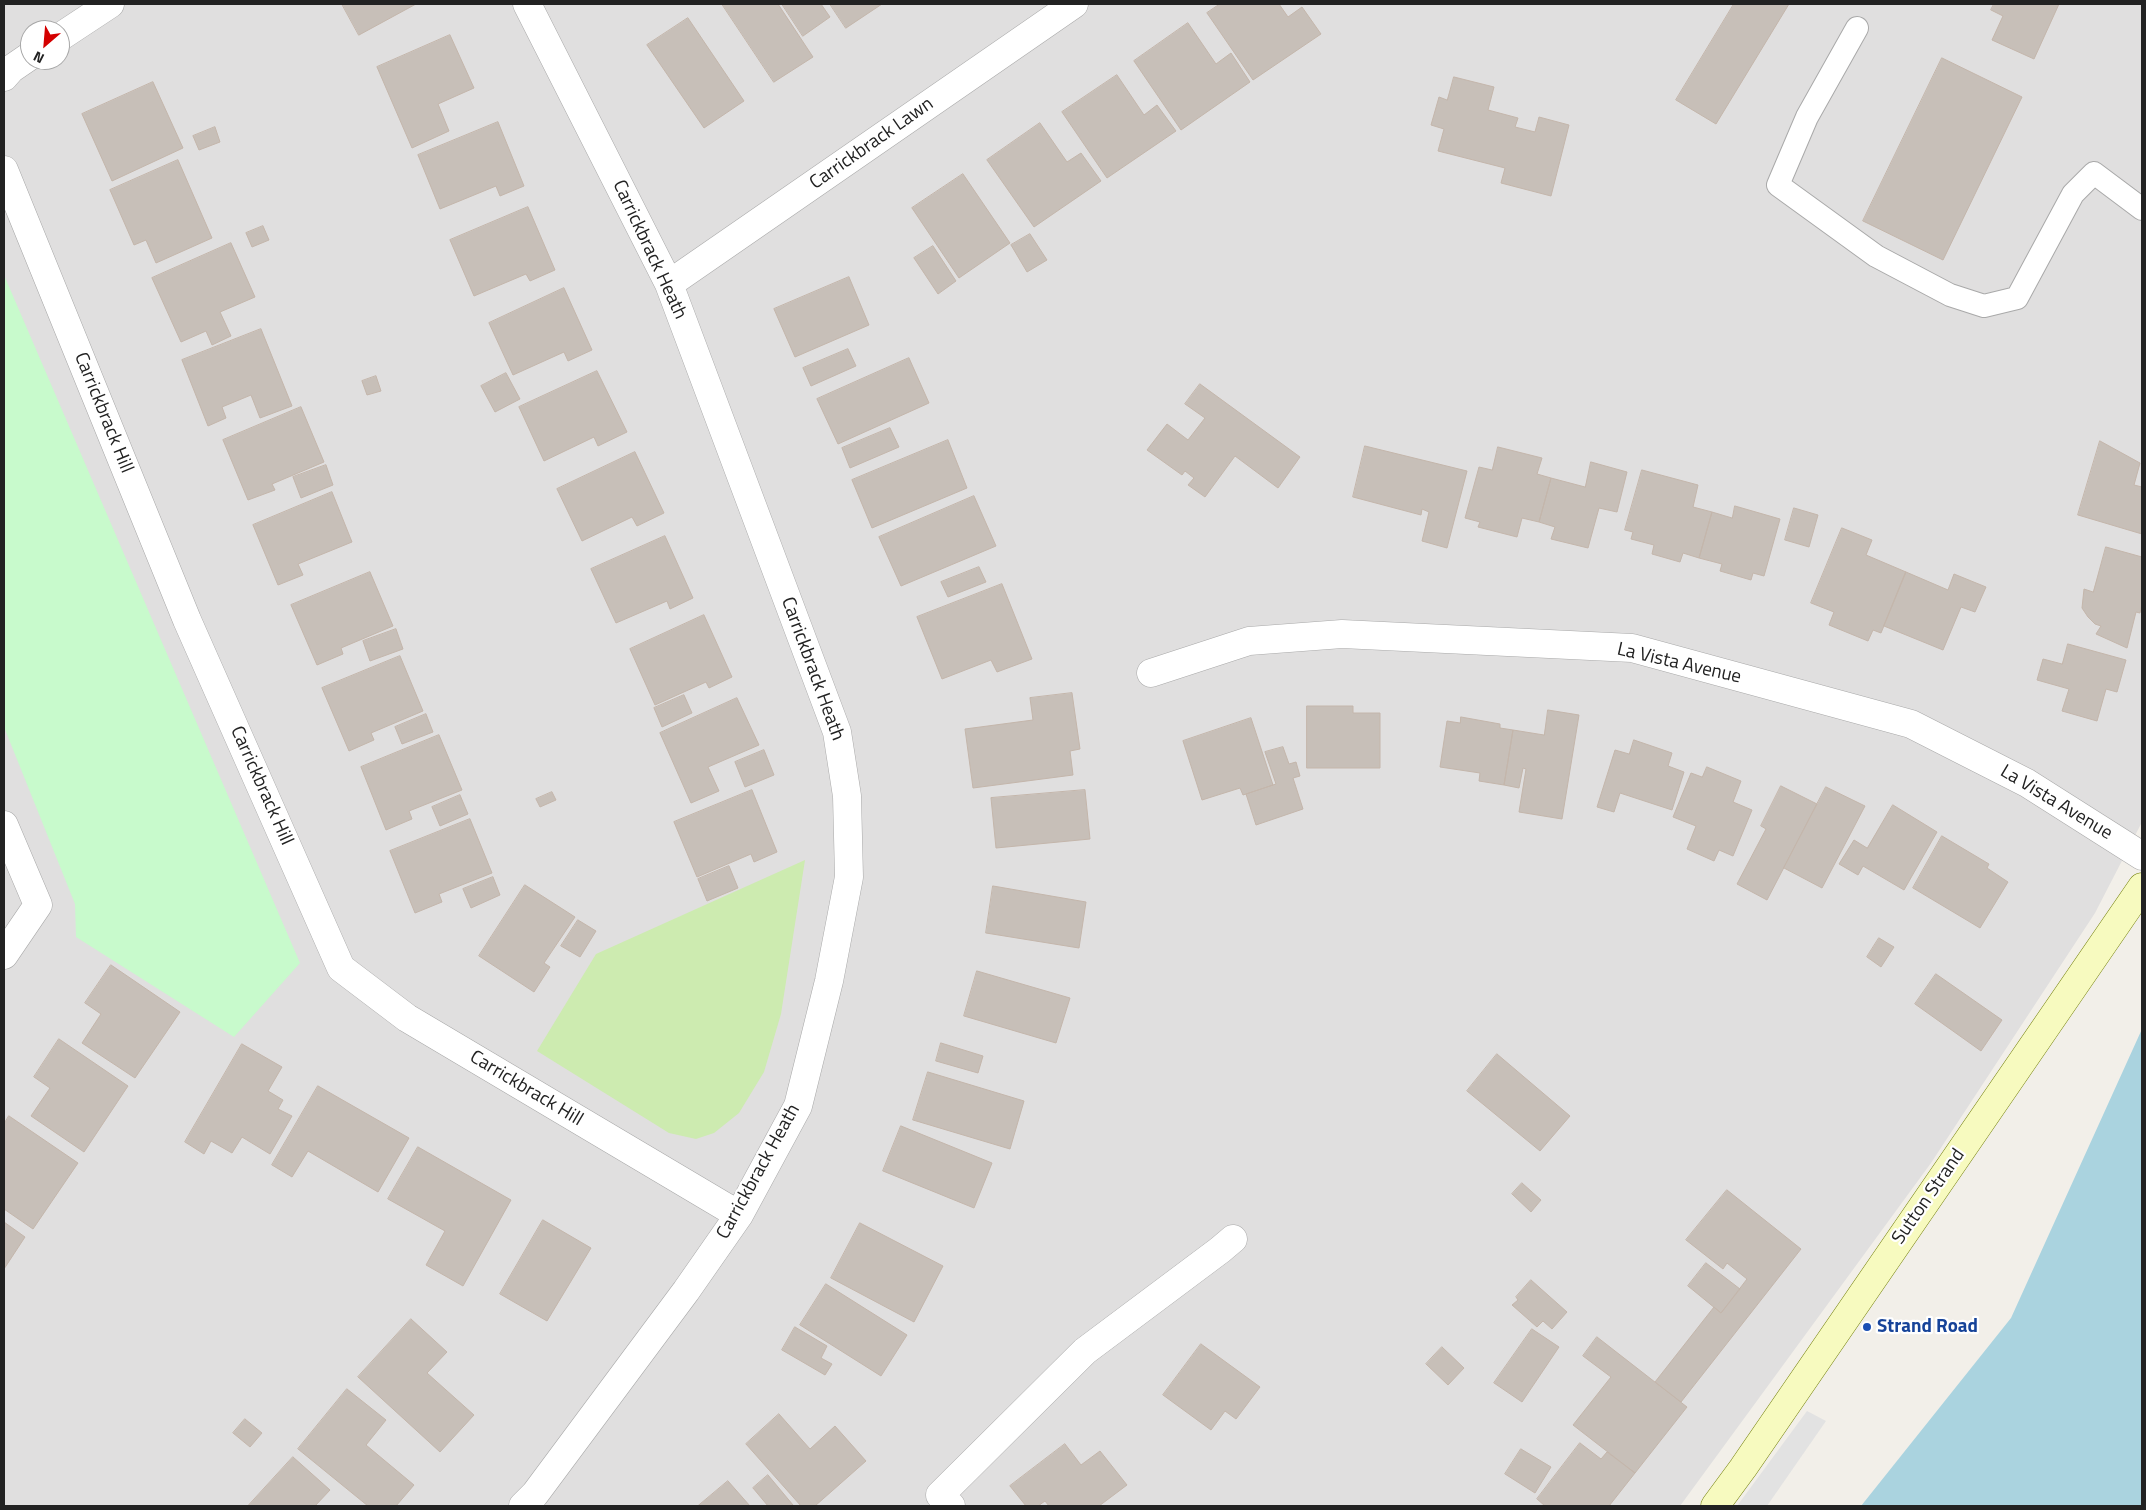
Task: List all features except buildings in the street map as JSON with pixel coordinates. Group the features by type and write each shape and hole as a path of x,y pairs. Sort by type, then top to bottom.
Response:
{"street":[{"path":"70,30 110,4"},
{"name":"Carrickbrack Heath","path":"523,1506 535,1494 686,1291 739,1215 798,1106 829,981 849,877 847,796 837,732 669,284 527,4"},
{"name":"Carrickbrack Lawn","path":"669,284 1074,4"},
{"path":"4,77 20,63"},
{"name":"Carrickbrack Hill","path":"4,170 187,620 341,968 406,1018 739,1215"},
{"name":"La Vista Avenue","path":"1151,673 1249,640 1342,634 1632,648 1912,724 2027,783 2142,856"},
{"path":"4,825 38,905 4,955"},
{"name":"Sutton Strand","path":"1715,1506 2142,888"},
{"path":"951,1506 940,1494 1085,1351 1233,1239"}],"lane":[{"path":"1857,28 1808,116 1778,185 1876,256 1950,295 1984,306 2017,298 2073,194 2094,173 2142,209"}],"shaded area":[{"path":"4,4 2142,4 2142,822 2095,913 1931,1163 1680,1506 4,1506"},
{"path":"1807,1411 1826,1421 1767,1506 1737,1506"}],"green space":[{"path":"4,275 300,963 234,1037 76,937 75,904 4,727"},
{"path":"805,860 781,1014 764,1072 739,1113 714,1133 696,1139 669,1133 537,1051 596,954"}],"water":[{"path":"2142,1029 2142,1506 1861,1506 2011,1318"}],"place":[{"name":"Strand Road","path":"1867,1327"}]}
